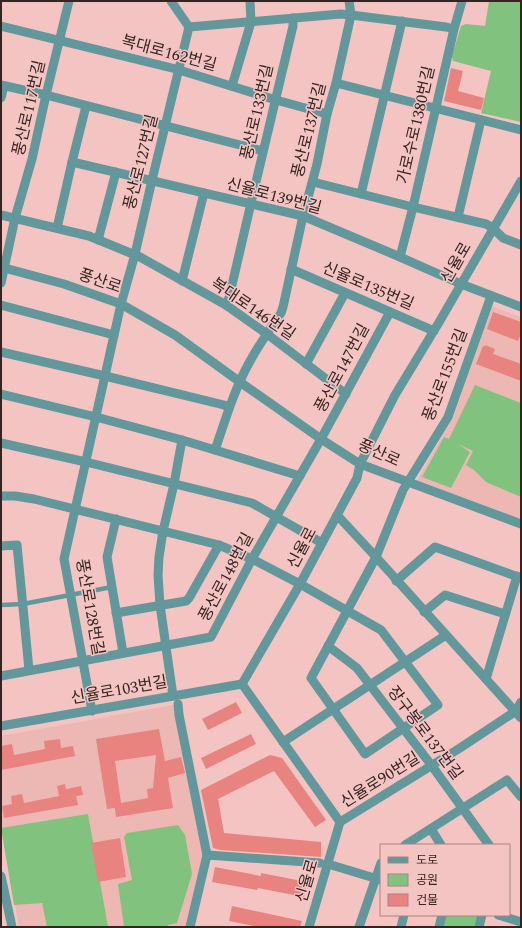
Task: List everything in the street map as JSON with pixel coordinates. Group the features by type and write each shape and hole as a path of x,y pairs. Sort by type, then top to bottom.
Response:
{"street":[{"name":"풍산로117번길","path":"1,283 3,268 32,160 46,95 70,1"},
{"path":"171,1 189,27 341,14 454,29"},
{"path":"232,86 251,22 250,1"},
{"name":"풍산로137번길","path":"240,382 249,363 281,313 283,307 303,216 318,164 328,114 336,84 350,15 349,1"},
{"name":"가로수로1380번길","path":"400,257 462,1"},
{"name":"풍산로133번길","path":"226,305 229,298 276,100 293,26 293,18"},
{"path":"361,194 402,21"},
{"name":"복대로162번길","path":"1,26 179,70 276,100 328,114"},
{"name":"풍산로127번길","path":"121,304 135,254 189,27"},
{"path":"336,84 521,130"},
{"path":"1,98 2,86 46,95 263,151"},
{"path":"57,228 86,106"},
{"path":"458,217 481,120"},
{"name":"신율로139번길","path":"72,162 303,216 461,284 521,307"},
{"path":"98,240 116,172"},
{"name":"신율로","path":"242,684 300,584 357,478 360,464 395,395 521,181"},
{"path":"312,182 486,224 493,228 503,238 521,245"},
{"path":"182,281 204,193"},
{"name":"복대로146번길","path":"1,215 89,236 135,254 226,305 346,394"},
{"name":"풍산로","path":"3,268 64,284 121,304 175,335 321,439 360,464 521,524"},
{"name":"신율로135번길","path":"291,269 434,331"},
{"name":"복대로146번길","path":"306,364 345,292"},
{"name":"풍산로155번길","path":"333,709 311,678 376,557 403,490 448,417 491,296"},
{"name":"풍산로128번길","path":"92,711 64,559 121,304"},
{"path":"1,305 114,335"},
{"name":"풍산로147번길","path":"321,439 390,312"},
{"path":"1,352 224,405 230,408"},
{"path":"215,450 240,382"},
{"path":"1,394 182,440 300,476"},
{"name":"풍산로148번길","path":"1,676 211,637 252,559 321,439"},
{"path":"173,696 160,605 158,575 163,531 182,440"},
{"path":"1,443 86,462 252,503 322,543"},
{"path":"1,496 15,496 34,499 219,544 252,559 300,584 381,630 438,705 365,754 333,709"},
{"path":"337,515 518,714"},
{"path":"116,520 107,557 123,653"},
{"path":"116,613 186,601 219,544"},
{"path":"1,546 17,545 29,670"},
{"path":"396,581 434,547 519,577 505,614 486,679"},
{"path":"424,612 445,595 505,614"},
{"path":"283,742 446,635"},
{"name":"장구봉로137번길","path":"328,646 357,668 432,766 488,844"},
{"path":"242,684 340,822"},
{"name":"신율로103번길","path":"1,726 242,684"},
{"path":"518,714 521,702"},
{"path":"178,704 207,855 190,927"},
{"name":"신율로90번길","path":"340,822 518,714"},
{"path":"407,844 507,780 521,797"},
{"name":"신율로","path":"309,927 324,864 340,822"},
{"path":"431,829 440,844"},
{"path":"207,855 324,864 379,879 359,927"},
{"path":"1,876 12,927"},
{"path":"401,927 404,916"},
{"path":"439,927 442,916"},
{"path":"478,927 482,916"},
{"path":"502,916 520,921"}],"lane":[{"path":"1,605 23,604 112,588"}],"shaded area":[{"path":"491,306 521,317 521,519 418,481 418,478 454,416"},
{"path":"173,705 203,855 186,927 19,927 1,827 1,736"}],"green space":[{"path":"489,1 521,1 521,122 481,113 491,71 453,61 452,56 461,26 466,24 485,26"},
{"path":"475,385 521,403 521,497 486,482 474,470 466,465 473,451 458,444 470,452 451,488 422,477 444,437 449,439"},
{"path":"88,814 108,927 47,927 42,903 14,905 1,828"},
{"path":"178,825 185,835 192,874 177,923 168,925 168,927 124,927 118,884 132,880 124,837 127,833"},
{"path":"445,916 479,916 475,927 442,927"}],"building":[{"path":"451,68 463,71 458,91 484,98 481,110 444,101"},
{"path":"493,312 521,322 521,334 518,341 487,329"},
{"path":"485,345 495,349 493,354 521,364 521,381 476,364 483,346 484,347"},
{"path":"236,702 242,713 208,730 202,719"},
{"path":"159,729 165,761 181,757 185,773 168,778 173,808 116,817 115,808 107,809 96,739","holes":["156,755 153,788 147,789 148,798 121,803 115,761"]},
{"path":"251,734 256,744 206,769 201,758"},
{"path":"60,739 61,748 73,746 75,756 1,770 1,746 12,744 14,755 45,749 44,741"},
{"path":"270,755 282,758 326,820 315,827 274,771 218,799 224,833 321,842 321,857 220,850 213,848 201,790"},
{"path":"65,784 66,789 81,786 83,795 76,796 78,805 4,818 2,806 12,804 11,796 22,794 24,803 59,796 57,786"},
{"path":"120,838 126,877 98,882 91,843"},
{"path":"215,867 261,876 261,873 307,882 304,897 258,888 257,890 212,882"},
{"path":"232,906 302,921 300,927 258,927 229,921"}]}
